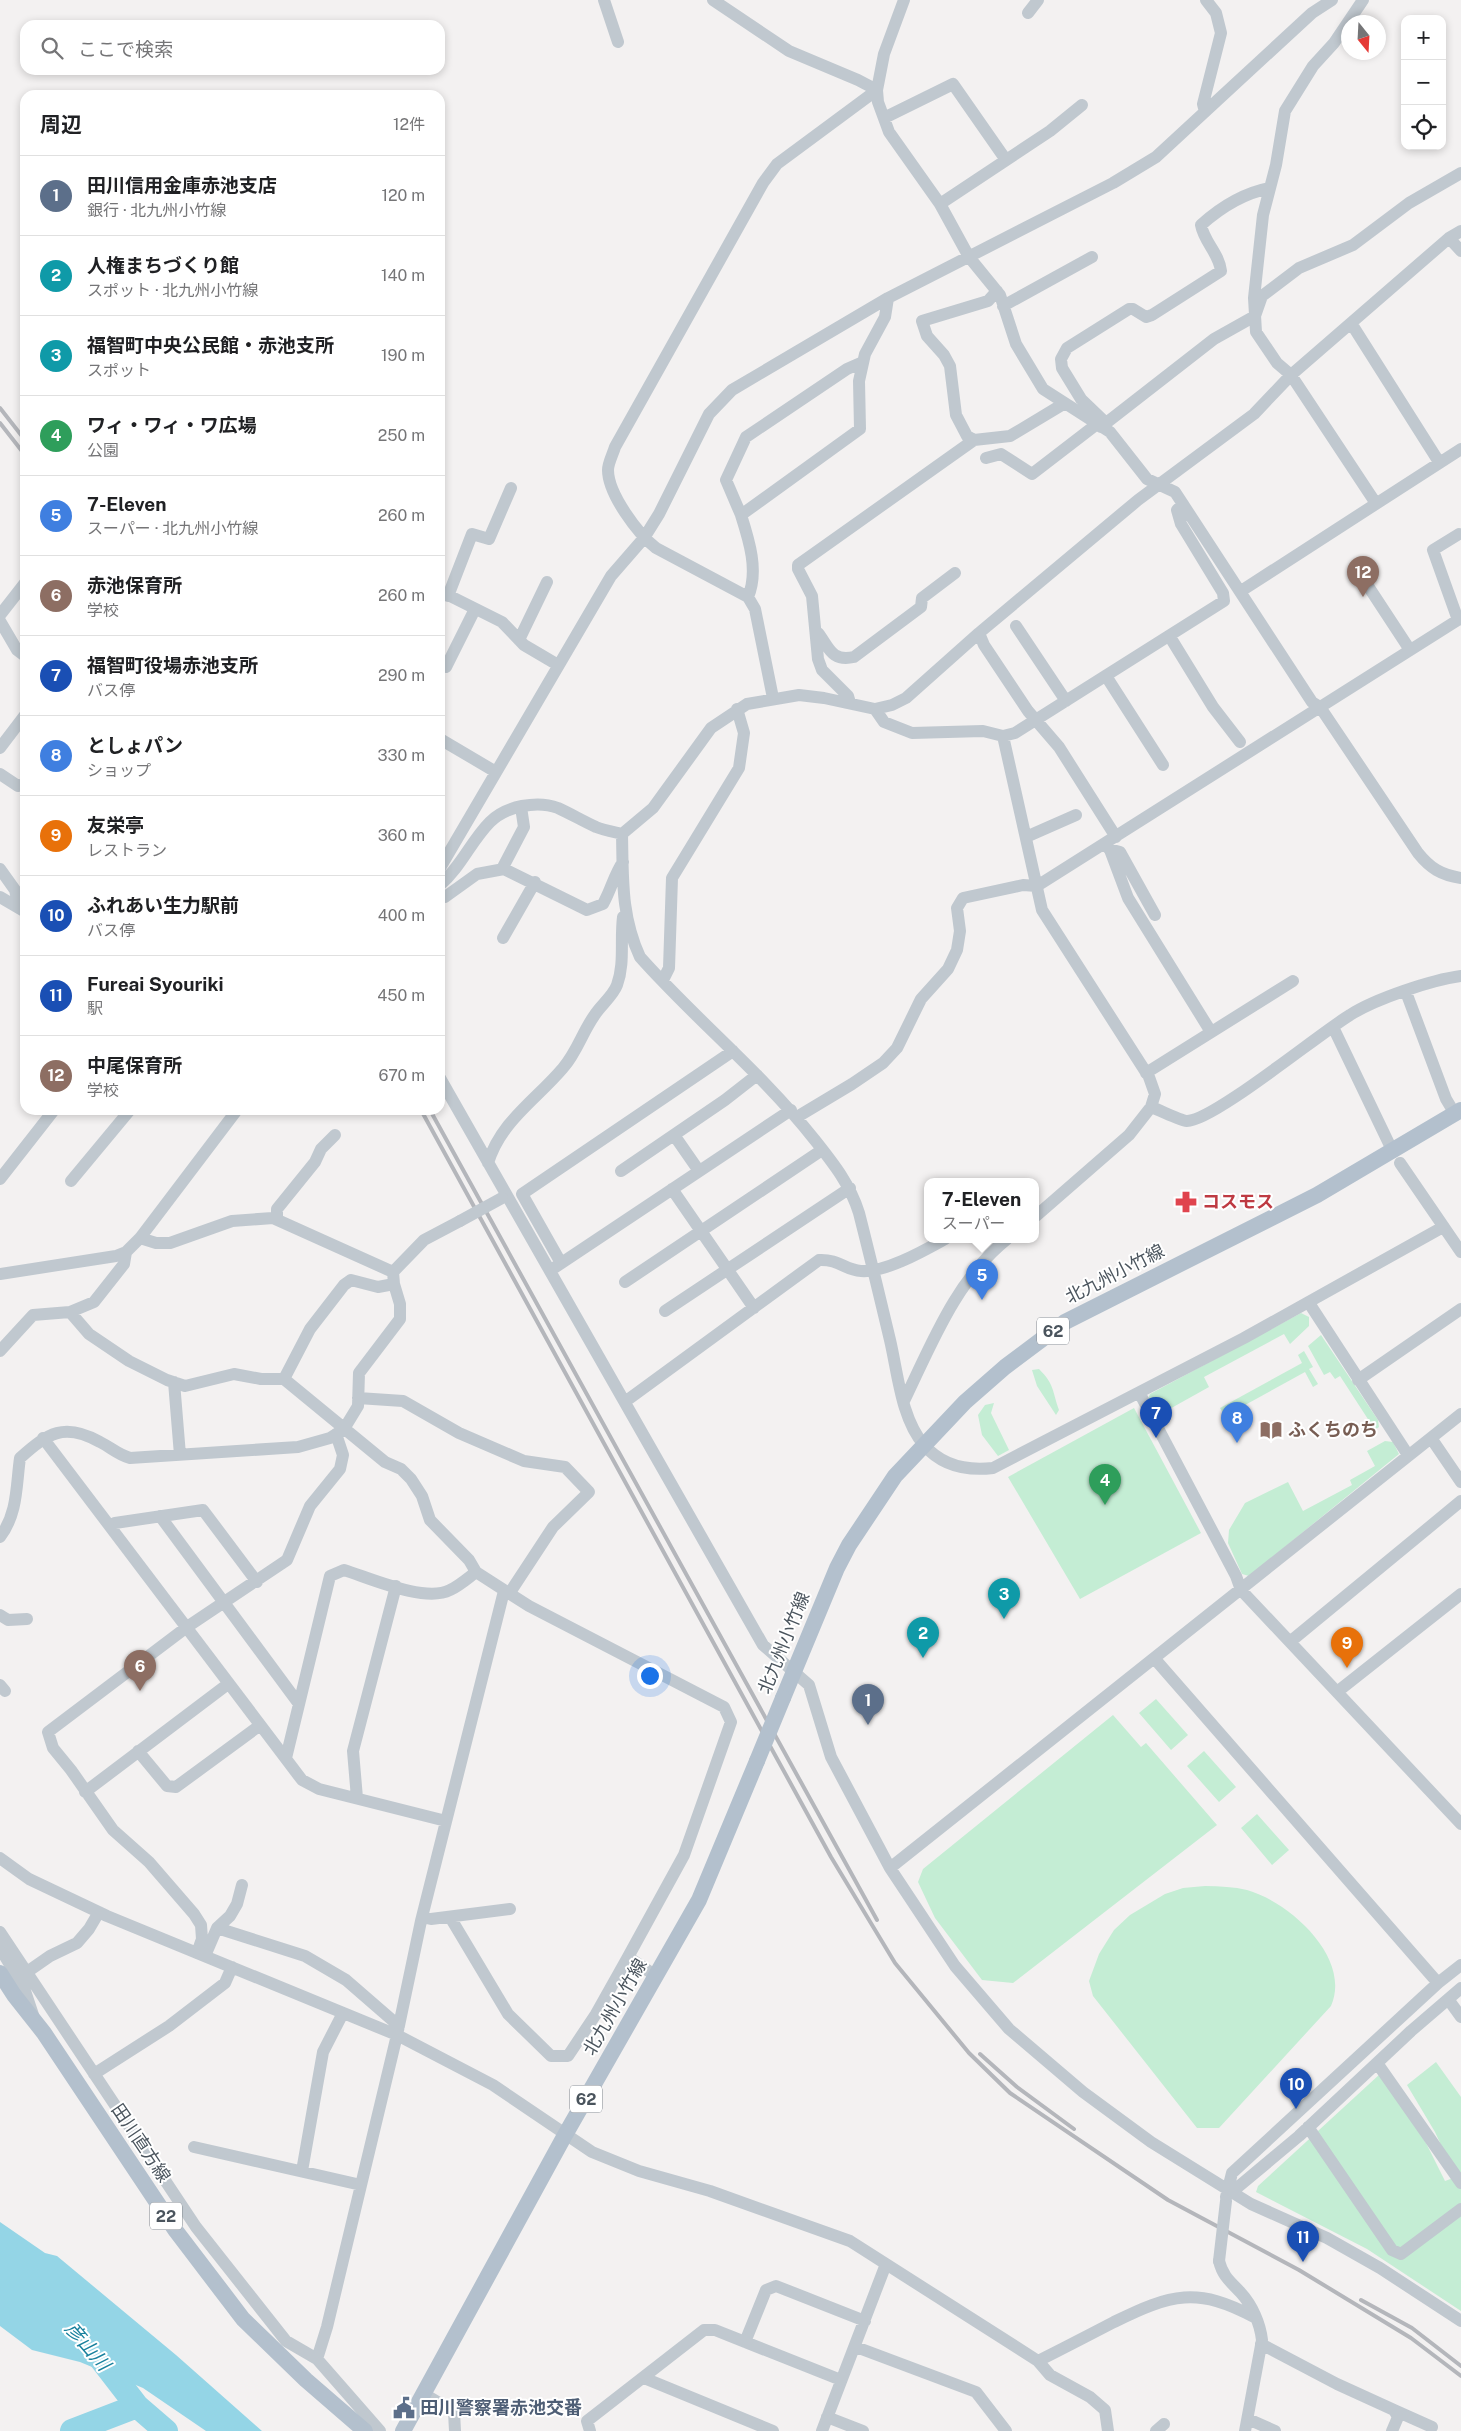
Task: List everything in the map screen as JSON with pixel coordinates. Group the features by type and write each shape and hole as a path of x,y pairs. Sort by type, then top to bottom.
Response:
{"main road":[{"name":"北九州小竹線","path":"403,2431 565,2135 699,1900 837,1568 849,1545 895,1476 923,1444 965,1402 1005,1367 1065,1322 1317,1195 1396,1158 1458,1112"},
{"name":"田川直方線","path":"0,1974 35,2021 176,2231 243,2319 306,2380 365,2431"}],"street":[{"path":"604,0 618,42"},
{"path":"713,0 790,51 877,90"},
{"path":"904,0 884,54 877,90 878,102 889,132 940,204 969,257 997,291 1004,306 1016,344 1043,389 1110,432 1147,479 1175,492 1312,702 1320,707 1418,853 1430,868 1448,876 1461,878"},
{"path":"1028,13 1038,0"},
{"path":"1205,112 1203,104 1221,32 1216,13 1206,0"},
{"path":"445,859 610,576 644,538 659,514 710,414 732,390 888,298 1120,179 1156,157 1312,13 1332,0"},
{"path":"1363,0 1358,4 1334,43 1313,66 1285,111 1270,188 1262,215 1254,298 1256,332 1277,363 1291,375 1375,502"},
{"path":"884,118 953,84 1006,160"},
{"path":"772,698 755,609 748,597 656,548 644,538 619,504 611,488 608,469 615,447 763,184 777,164 877,90"},
{"path":"940,204 1050,131 1082,105"},
{"path":"986,458 1001,454 1032,474 1101,425 1214,339 1255,316 1262,296 1299,268 1353,245 1409,203 1461,173"},
{"path":"1101,425 1080,400 1062,368 1060,360 1067,348 1129,309 1133,309 1146,317 1152,315 1220,271 1216,254 1202,232 1202,225 1214,214 1245,195 1270,188"},
{"path":"622,834 652,808 711,728 747,704 772,698 799,695 874,709 892,705 906,698 979,632 1160,484 1254,414 1291,375 1449,238 1461,231"},
{"path":"1449,238 1461,251"},
{"path":"1004,306 1092,257"},
{"path":"974,440 967,436 956,415 950,366 944,355 927,336 922,321 988,301 997,291"},
{"path":"741,515 860,429 859,381 863,362 885,318 888,298"},
{"path":"1351,324 1439,462"},
{"path":"748,597 752,588 752,553 741,515 726,480 746,437 847,369 863,362"},
{"path":"850,704 848,696 822,670 818,659 812,596 798,569 798,564 974,440 1010,436 1065,404"},
{"path":"1241,591 1375,502 1461,448"},
{"path":"445,592 472,534 489,539 511,488"},
{"path":"874,709 884,722 912,733 983,731 1003,736 1015,734 1170,637 1224,601 1222,592 1181,524 1177,510 1183,504"},
{"path":"549,1270 699,1171 883,1063 897,1048 921,999 948,969 957,950 960,931 957,908 963,898 1023,885 1037,886 1111,842 1460,619 1433,550 1459,534"},
{"path":"816,631 827,649 834,655 846,659 854,657 921,607 922,598 955,574"},
{"path":"519,640 546,582"},
{"path":"1368,586 1410,650"},
{"path":"0,616 20,590"},
{"path":"445,594 502,622 519,640 558,665"},
{"path":"446,667 475,609"},
{"path":"0,621 20,648"},
{"path":"1016,626 1066,702"},
{"path":"979,632 984,645 1035,721 1059,747 1111,842 1128,898 1212,1032"},
{"path":"1170,637 1213,707 1240,742"},
{"path":"1106,676 1164,765"},
{"path":"663,980 669,968 672,878 739,768 744,733 738,710"},
{"path":"0,748 20,722"},
{"path":"1003,736 1042,910 1146,1073 1155,1094 1151,1107 1129,1135 1039,1213"},
{"path":"445,743 496,772"},
{"path":"0,774 20,785"},
{"path":"445,880 490,822 503,812 521,807 539,805 557,808 598,828 622,834"},
{"path":"502,869 524,827 521,807"},
{"path":"1026,837 1076,815"},
{"path":"488,1163 492,1149 508,1123 564,1067 580,1045 587,1026 616,988 623,964 622,834"},
{"path":"1111,842 1120,852 1155,915"},
{"path":"445,897 477,874 502,869 535,882 587,910 603,904 612,887 616,873 623,862"},
{"path":"0,870 15,890 20,904"},
{"path":"503,938 535,882"},
{"path":"0,897 20,909"},
{"path":"624,910 640,957 794,1114 850,1188 874,1270 906,1414 923,1444 939,1458 960,1468 975,1470 993,1468 1140,1394 1309,1303 1443,1227"},
{"path":"1151,1107 1187,1121 1199,1117 1225,1103 1350,1014 1406,992 1448,978 1461,976"},
{"path":"1146,1073 1293,981"},
{"path":"1406,992 1446,1099 1458,1112"},
{"path":"1333,1026 1396,1158 1461,1252"},
{"path":"561,1263 522,1194 733,1051"},
{"path":"621,1171 757,1075"},
{"path":"445,1087 488,1163 504,1197 626,1401 763,1645 811,1689 834,1763 890,1868 955,1966 1009,2028 1083,2092 1151,2142 1228,2194 1342,2247 1380,2268 1461,2321"},
{"path":"0,1179 50,1115"},
{"path":"71,1181 126,1115"},
{"path":"0,1274 116,1256 126,1252 140,1238 233,1115"},
{"path":"277,1219 277,1209 315,1162 321,1149 335,1135"},
{"path":"674,1135 699,1171"},
{"path":"625,1282 822,1150"},
{"path":"665,1311 850,1188"},
{"path":"672,1189 754,1308"},
{"path":"284,1379 310,1329 344,1285 351,1280 378,1287 393,1278 424,1240 504,1197"},
{"path":"0,1537 9,1525 15,1510 20,1458 44,1438 71,1430 100,1442 116,1454 130,1458 298,1447 330,1438 349,1424 358,1406 358,1373 400,1319 400,1304 393,1278 277,1219 232,1221 170,1243 156,1243 140,1238"},
{"path":"626,1401 819,1260 832,1260 860,1271 874,1270 937,1243"},
{"path":"904,1401 959,1292 977,1266 1003,1243"},
{"path":"0,1351 33,1315 70,1312 94,1302 124,1264 126,1252"},
{"path":"1309,1303 1408,1455"},
{"path":"1358,1380 1461,1309"},
{"path":"70,1312 89,1334 121,1356 186,1386 234,1374 261,1379 284,1379 340,1431 385,1462 401,1469 411,1479 422,1496 430,1520 469,1560 476,1572 507,1592 724,1707 731,1722 684,1854 596,2014 568,2056 551,2056 508,2014 450,1917"},
{"path":"174,1382 180,1455"},
{"path":"1140,1394 1236,1576 1240,1590 1291,1641 1461,1824"},
{"path":"317,2359 327,2327 361,2185 446,1820 507,1592 553,1527 589,1492 565,1467 524,1460 459,1433 403,1401 358,1398"},
{"path":"890,1868 1461,1414"},
{"path":"201,1954 201,1925 194,1914 149,1862 113,1830 71,1770 53,1748 48,1732 187,1627 257,1582 287,1560 310,1506 340,1469 343,1455 340,1431"},
{"path":"44,1438 187,1627 259,1726 302,1780 319,1789 446,1820"},
{"path":"1431,1438 1461,1482"},
{"path":"1291,1641 1461,1502"},
{"path":"110,1526 114,1523 202,1510 257,1582"},
{"path":"160,1516 300,1704"},
{"path":"286,1758 330,1576 344,1570 420,1593 434,1594 450,1591 476,1572"},
{"path":"357,1798 353,1751 396,1586"},
{"path":"1338,1692 1461,1594"},
{"path":"0,1616 8,1620 27,1619"},
{"path":"1154,1658 1438,1982"},
{"path":"85,1792 228,1684"},
{"path":"138,1751 167,1786 176,1787 259,1726"},
{"path":"0,1858 29,1879 99,1912 343,2013 398,2030 493,2085 592,2152 640,2171 710,2191 850,2241 1038,2361 1050,2375 1090,2397 1105,2410 1108,2431"},
{"path":"201,1954 217,1928 230,1916 237,1904 242,1885"},
{"path":"422,1917 431,1919 510,1909"},
{"path":"27,1972 50,1956 77,1943 89,1929 99,1912"},
{"path":"217,1928 304,1956 346,1980 398,2030"},
{"path":"0,1932 196,2227 286,2341 317,2359 380,2431"},
{"path":"0,1948 24,1988 35,2021"},
{"path":"628,1957 656,1976"},
{"path":"1275,2431 1246,2425 1261,2344 1261,2332 1256,2318 1241,2294 1225,2278 1219,2261 1232,2173 1438,1982 1461,1965"},
{"path":"94,2074 168,2026 225,1983 232,1967"},
{"path":"1228,2194 1308,2127 1461,1988"},
{"path":"1448,1999 1461,2017"},
{"path":"302,2171 323,2052 343,2013"},
{"path":"1377,2063 1461,2182"},
{"path":"1308,2127 1392,2250 1401,2254 1461,2209"},
{"path":"194,2147 361,2185"},
{"path":"822,2431 886,2264"},
{"path":"745,2342 766,2290 776,2286 865,2321"},
{"path":"1038,2361 1143,2308 1165,2299 1181,2297 1213,2300 1256,2318"},
{"path":"590,2431 587,2421 704,2330 715,2330 841,2380"},
{"path":"1261,2344 1336,2384 1432,2427"},
{"path":"856,2346 976,2392 1006,2431"},
{"path":"644,2378 773,2431"},
{"path":"424,2394 454,2412 455,2431"},
{"path":"1392,2431 1398,2417 1394,2410"},
{"path":"827,2417 862,2431"}],"green space":[{"path":"1301,1313 1309,1317 1309,1326 1290,1344 1284,1334 1204,1377 1209,1387 1166,1411 1157,1410 1148,1399 1150,1394"},
{"path":"1321,1335 1378,1420 1379,1427 1375,1430 1340,1376 1335,1379 1330,1372 1324,1375 1308,1346"},
{"path":"1304,1351 1313,1367 1309,1369 1318,1384 1313,1387 1305,1372 1225,1416 1220,1408 1302,1363 1298,1355"},
{"path":"1039,1369 1048,1379 1052,1388 1059,1410 1056,1415 1037,1386 1032,1370"},
{"path":"994,1403 991,1413 1009,1450 998,1456 982,1435 978,1415 985,1405"},
{"path":"1134,1408 1201,1533 1080,1599 1008,1477"},
{"path":"1385,1441 1393,1442 1399,1454 1249,1576 1242,1574 1228,1543 1229,1530 1245,1503 1288,1482 1303,1511 1352,1485 1350,1480 1375,1466 1367,1451"},
{"path":"1156,1699 1188,1735 1171,1750 1139,1713"},
{"path":"1113,1715 1141,1747 1146,1743 1217,1825 1013,1983 982,1980 935,1918 918,1882 923,1869"},
{"path":"1204,1751 1236,1787 1219,1802 1187,1766"},
{"path":"1257,1814 1289,1850 1272,1865 1241,1828"},
{"path":"1205,1886 1247,1890 1264,1896 1298,1919 1313,1934 1325,1951 1333,1969 1335,1988 1331,2006 1219,2128 1197,2128 1093,1996 1089,1981 1099,1954 1114,1930 1130,1915 1165,1894 1183,1888"},
{"path":"1436,2062 1461,2097 1461,2311 1367,2249 1256,2192 1258,2186 1380,2074 1426,2143 1445,2181 1456,2177 1435,2132 1407,2085"}],"water":[{"path":"0,2222 45,2253 57,2256 176,2355 262,2431 206,2431 143,2388 80,2362 32,2350 0,2326"}],"waterway":[{"name":"彦山川","path":"93,2349 137,2406 166,2431"},
{"path":"72,2431 137,2406"}],"railway":[{"path":"0,408 20,434"},
{"path":"0,423 20,449"},
{"path":"424,1115 831,1857 895,1963 969,2053 1010,2093 1168,2200 1299,2270 1411,2338 1461,2376"},
{"path":"433,1115 877,1920"},
{"path":"980,2054 1017,2087 1074,2129"},
{"path":"1361,2300 1412,2328 1461,2366"}],"place":[{"name":"中尾保育所","path":"1363,597"},
{"name":"コスモス","path":"1186,1202"},
{"name":"7-Eleven","path":"982,1300"},
{"name":"ふくちのち","path":"1271,1430"},
{"name":"福智町役場赤池支所","path":"1156,1438"},
{"name":"としょパン","path":"1237,1443"},
{"name":"ワィ・ワィ・ワ広場","path":"1105,1505"},
{"name":"福智町中央公民館・赤池支所","path":"1004,1619"},
{"name":"人権まちづくり館","path":"923,1658"},
{"name":"友栄亭","path":"1347,1668"},
{"name":"赤池保育所","path":"140,1691"},
{"name":"田川信用金庫赤池支店","path":"868,1725"},
{"name":"ふれあい生力駅前","path":"1296,2109"},
{"name":"Fureai Syouriki","path":"1303,2262"},
{"name":"田川警察署赤池交番","path":"404,2408"}]}
